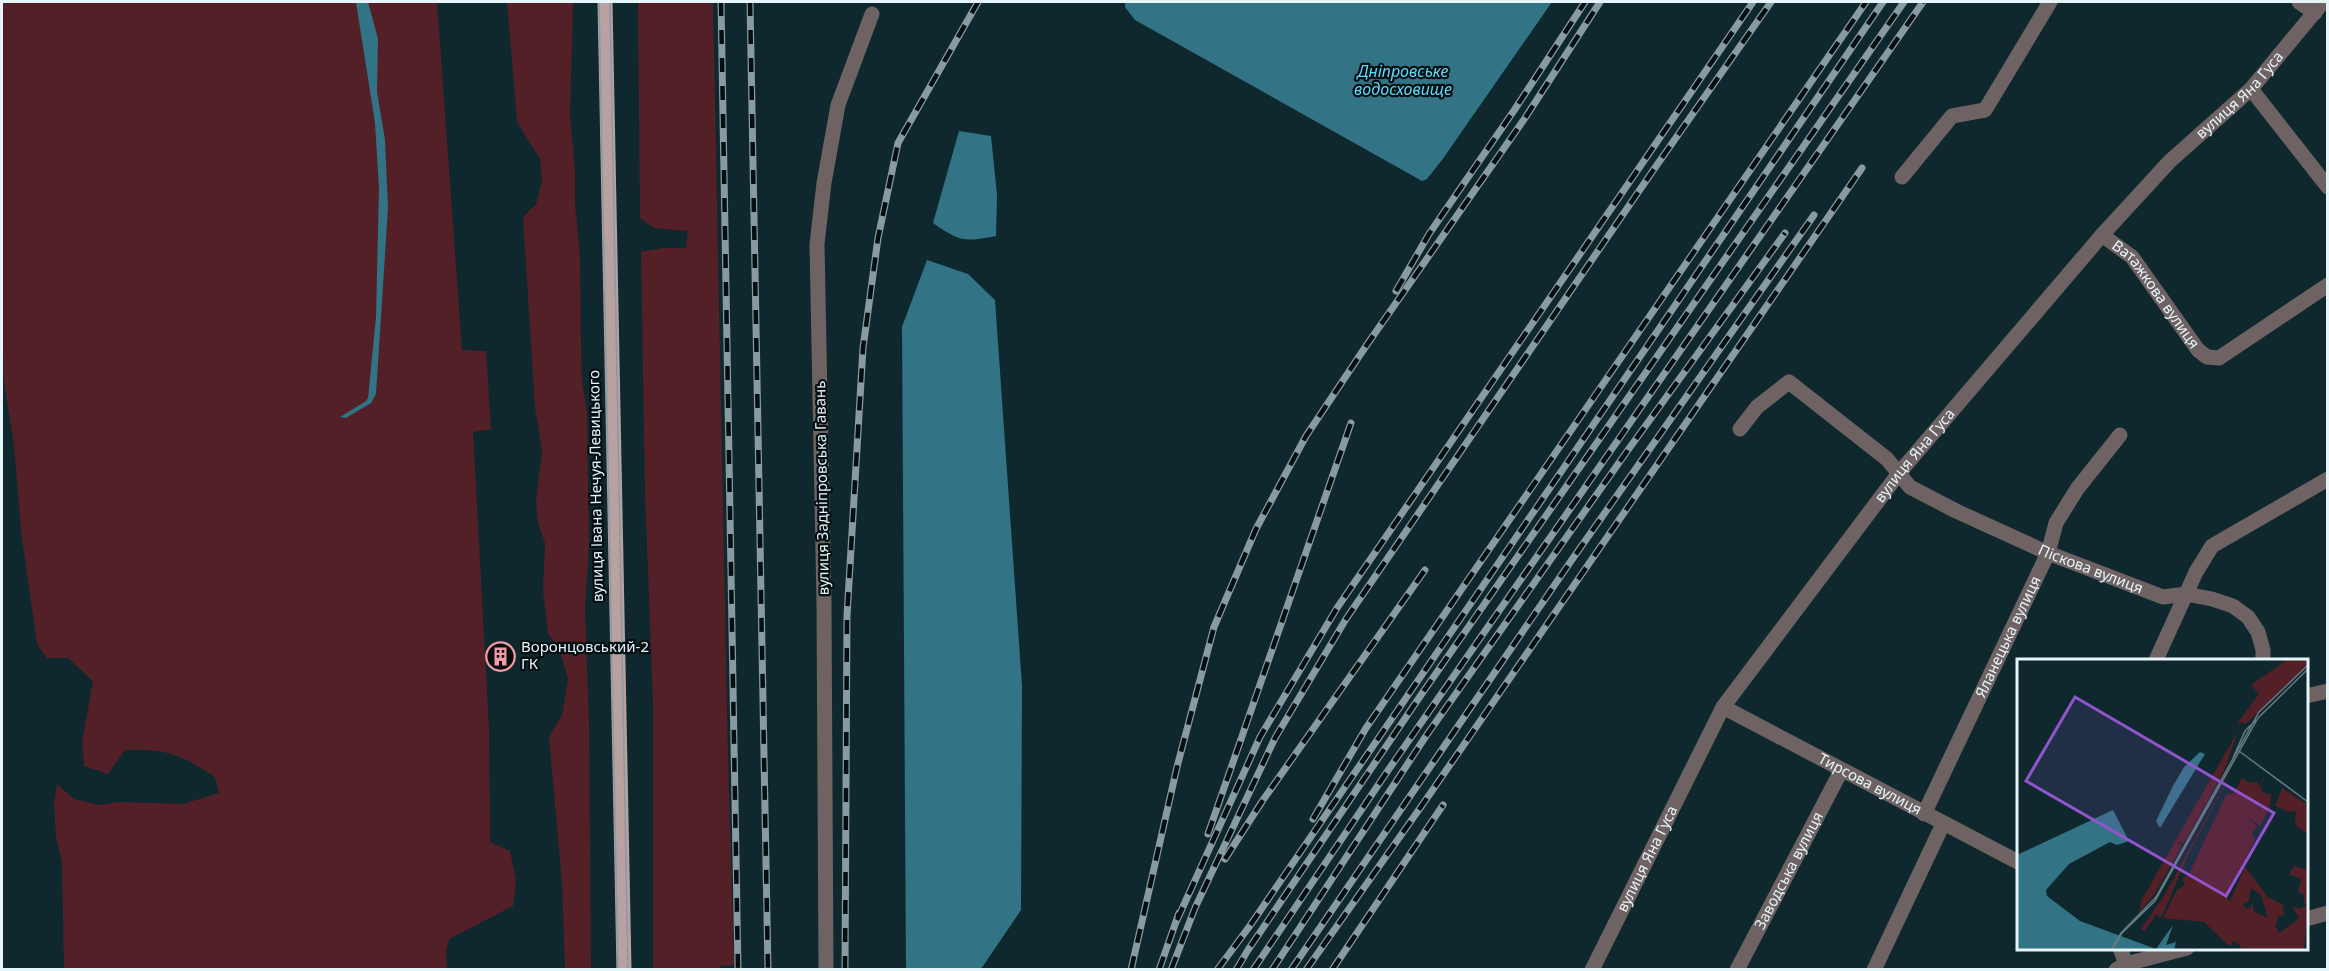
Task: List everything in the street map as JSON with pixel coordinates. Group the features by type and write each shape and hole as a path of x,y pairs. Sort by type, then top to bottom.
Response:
{"main road":[{"name":"вулиця Івана Нечуя-Левицького","path":"605,2 624,969"}],"street":[{"path":"1902,177 1952,116 1985,110 2050,2"},
{"path":"2299,2 2319,7"},
{"name":"вулиця Яна Гуса","path":"1592,969 1723,706 1899,473 2102,235 2170,161 2251,88 2319,7"},
{"name":"вулиця Задніпровська Гавань","path":"826,969 824,590 817,244 824,183 838,105 872,14"},
{"path":"2251,88 2328,187"},
{"name":"Ватажкова вулиця","path":"2102,235 2132,257 2198,350 2207,357 2219,358 2328,285"},
{"name":"Піскова вулиця","path":"1740,429 1757,407 1789,382 1887,459 1910,487 1956,511 2048,553 2163,597 2186,594 2233,606 2248,617 2258,632 2263,659"},
{"name":"Яланецька вулиця","path":"1924,814 2048,553 2056,523 2077,489 2120,435"},
{"path":"2156,659 2186,594 2212,546 2328,479"},
{"path":"2308,696 2328,691"},
{"name":"Тирсова вулиця","path":"1723,706 1841,771 2017,861"},
{"name":"Заводська вулиця","path":"1737,969 1841,771"},
{"path":"1874,969 1943,824"},
{"path":"2308,919 2328,913"},
{"path":"2120,950 2121,967 2180,950"}],"shaded area":[{"path":"2,2 437,2 462,350 486,351 491,429 473,432 489,729 490,842 510,851 516,880 513,906 449,939 446,953 447,969 64,969 62,862 56,837 54,803 57,784 74,799 99,805 118,802 183,804 219,793 215,777 173,754 151,750 125,750 108,774 84,766 82,742 93,681 68,658 47,658 37,644 21,531 14,446 4,382"},
{"path":"507,2 573,2 570,115 580,256 582,381 587,412 589,548 585,607 589,726 591,969 565,969 562,883 549,737 562,715 568,679 560,651 548,633 543,591 545,543 538,523 536,501 542,451 535,408 523,217 536,204 542,181 540,159 517,122"},
{"path":"638,2 713,2 734,965 720,966 720,969 653,969 653,704 645,492 641,252 663,248 686,248 688,231 654,228 640,218"}],"water":[{"path":"356,2 368,2 378,39 377,92 385,140 388,208 376,394 371,403 346,418 340,417 368,398 376,317 379,188 375,123"},
{"name":"Дніпровське водосховище","path":"1125,2 1552,2 1442,160 1427,179 1422,181 1135,20 1125,7"},
{"path":"959,131 991,136 997,195 996,236 963,239 933,223"},
{"path":"927,260 968,274 995,300 1022,686 1021,910 981,969 906,969 902,327"}],"tram line":[{"path":"599,2 618,970"},
{"path":"610,2 628,970"}],"railway":[{"path":"721,2 738,970"},
{"path":"750,2 768,970"},
{"path":"845,970 847,616 863,348 878,238 898,143 978,2"},
{"path":"1396,291 1429,234 1585,2"},
{"path":"1131,970 1177,767 1214,627 1256,529 1306,436 1525,118 1600,2"},
{"path":"1177,920 1260,737 1337,608 1753,2"},
{"path":"1171,970 1195,908 1275,738 1346,619 1771,2"},
{"path":"1313,819 1366,728 1866,2"},
{"path":"1217,970 1249,927 1883,2"},
{"path":"1236,970 1421,695 1904,2"},
{"path":"1253,970 1389,769 1923,2"},
{"path":"1306,970 1862,168"},
{"path":"1291,970 1571,561 1814,215"},
{"path":"1272,970 1426,736 1785,233"},
{"path":"1208,834 1351,423"},
{"path":"1225,859 1263,800 1425,570"},
{"path":"1332,970 1443,805"},
{"path":"1159,970 1179,913"}],"place":[{"name":"Воронцовський-2 ГК","path":"500,656"}]}
